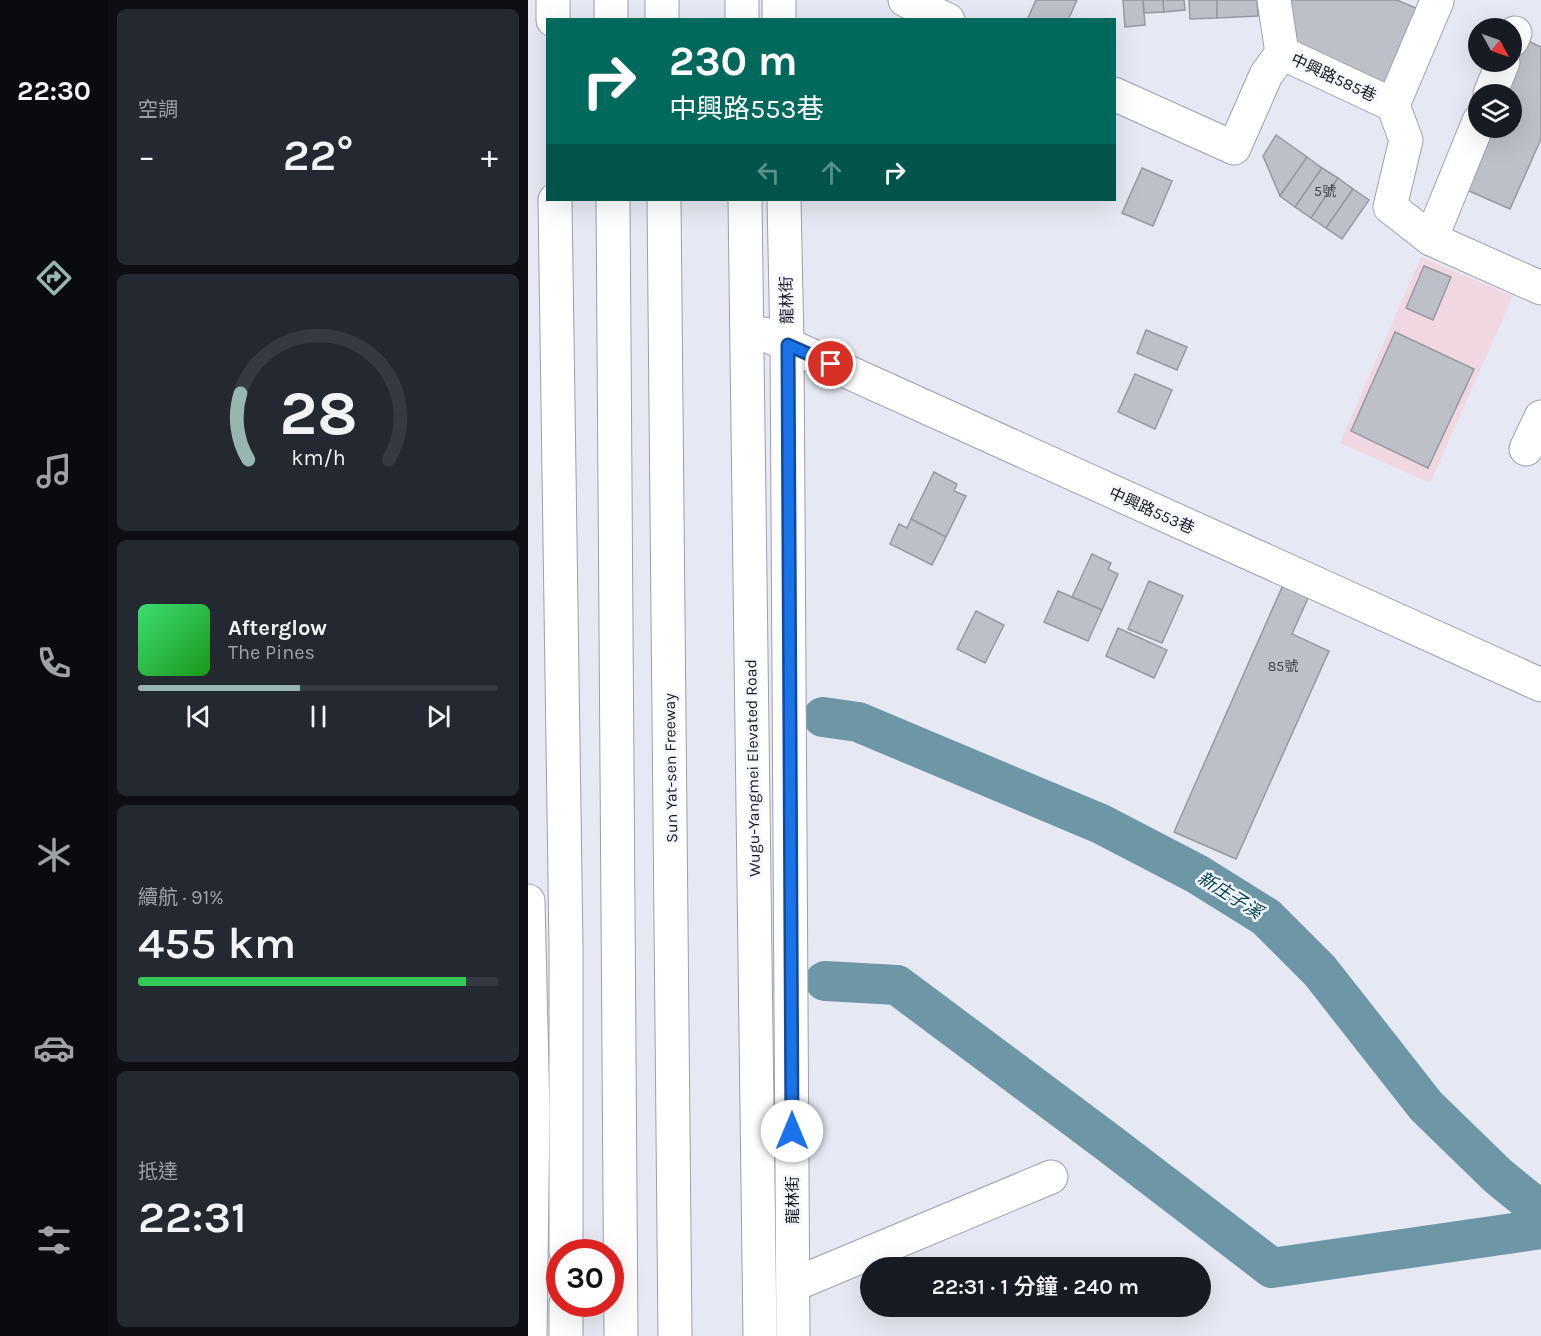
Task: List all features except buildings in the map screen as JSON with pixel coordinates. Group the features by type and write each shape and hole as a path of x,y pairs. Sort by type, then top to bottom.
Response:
{"main road":[{"path":"553,0 553,18"},
{"path":"611,0 611,18"},
{"path":"662,0 662,18"},
{"path":"742,0 742,18"},
{"path":"779,0 779,18"},
{"path":"905,0 944,18"},
{"path":"1274,0 1282,53"},
{"path":"1392,105 1437,1"},
{"name":"中興路585巷","path":"1116,95 1234,148 1266,75 1282,53 1392,105 1406,140 1390,207 1431,239 1541,288"},
{"path":"1431,239 1472,138"},
{"path":"555,201 566,947 566,1239"},
{"path":"613,201 621,1336"},
{"name":"Sun Yat-sen Freeway","path":"664,201 675,1336"},
{"name":"Wugu-Yangmei Elevated Road","path":"745,201 760,1336"},
{"name":"龍林街","path":"784,201 776,340 789,627 793,1336"},
{"name":"中興路553巷","path":"776,340 1541,685"},
{"path":"1526,449 1541,417"},
{"path":"528,901 533,1112 530,1336"},
{"path":"792,1285 1051,1177"},
{"path":"566,1317 566,1336"}],"shaded area":[{"path":"1421,257 1513,296 1430,483 1340,443"}],"waterway":[{"name":"新庄子溪","path":"823,717 858,722 1101,824 1197,874 1266,917 1320,971 1426,1106 1498,1176 1541,1211"},
{"path":"825,981 897,985 1272,1268 1541,1229"}],"route":[{"path":"792,1131 788,345 831,364"}]}
